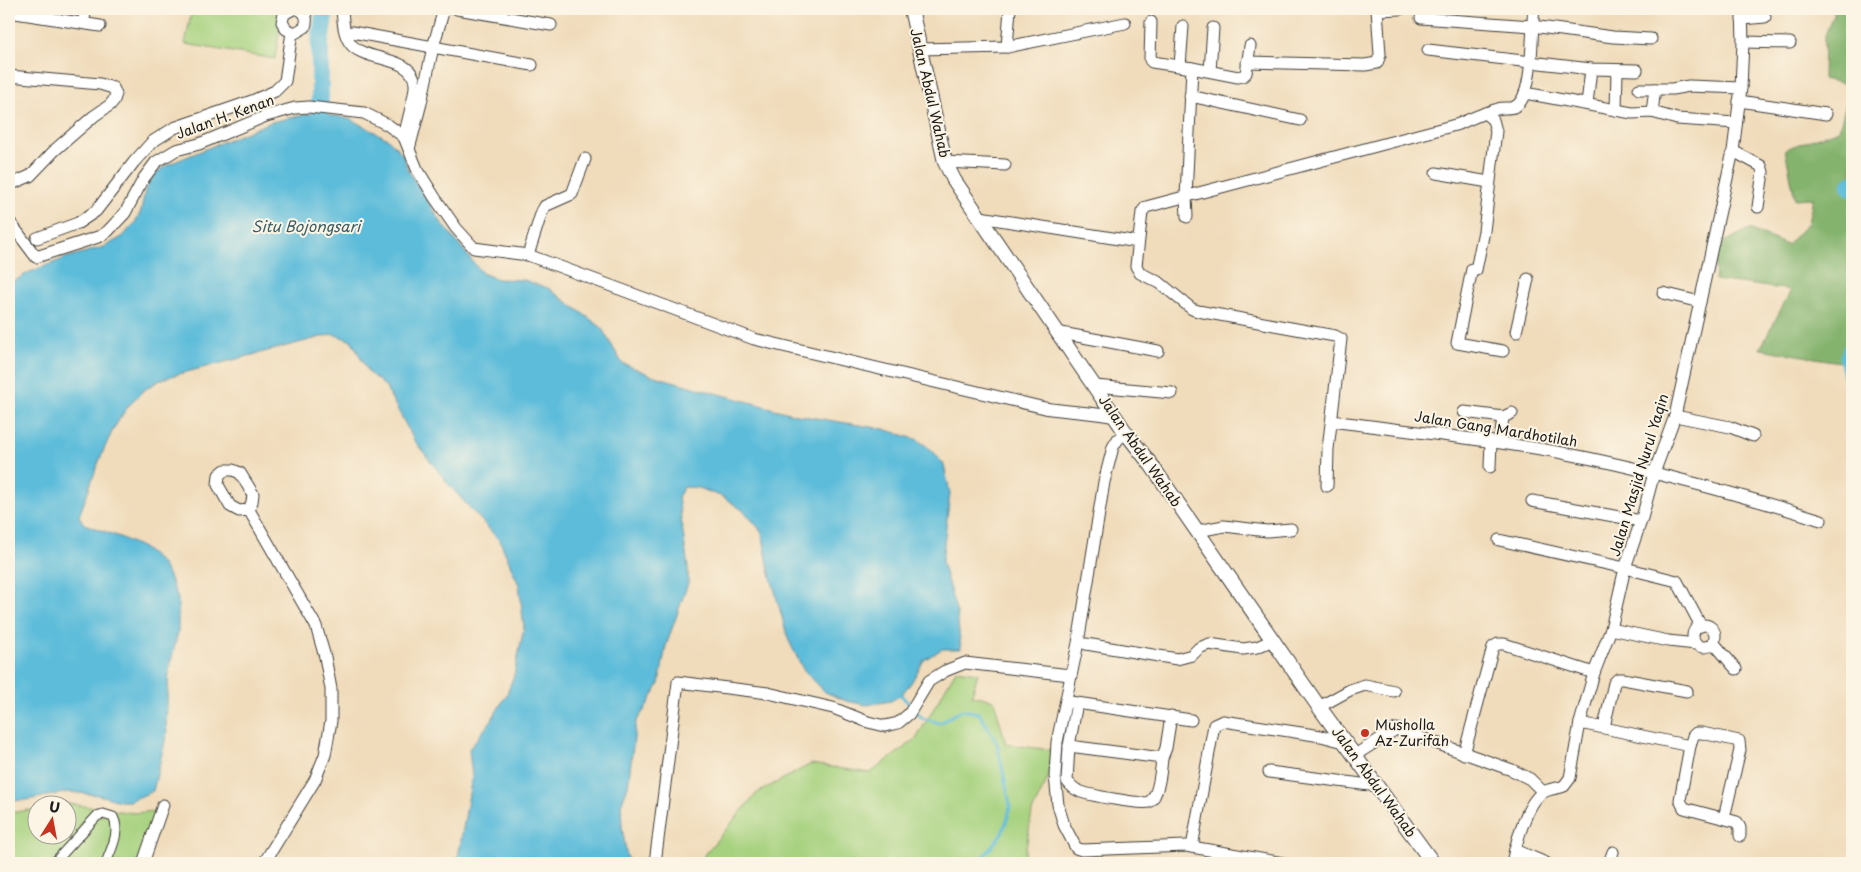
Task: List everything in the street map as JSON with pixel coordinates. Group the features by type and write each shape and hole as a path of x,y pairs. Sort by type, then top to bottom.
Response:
{"street":[{"path":"83,23 86,9"},
{"path":"293,9 286,12 282,19 284,27 292,32 302,30 306,24 304,13 298,9"},
{"path":"342,9 344,30 349,42 359,52 403,65 412,74 415,84 404,137 417,169 435,198 456,228 474,248 528,256 760,341 1044,408 1115,417"},
{"path":"409,150 422,103 433,47 444,9"},
{"path":"457,9 550,25"},
{"name":"Jalan Abdul Wahab","path":"911,9 945,162 954,180 1126,433 1198,531 1319,707 1344,742 1356,755 1433,863"},
{"path":"1007,47 1010,9"},
{"path":"1247,62 1364,65 1377,63 1380,55 1377,9 1400,9"},
{"path":"1327,486 1328,449 1341,339 1335,336 1271,324 1207,314 1192,308 1160,283 1140,273 1136,266 1142,212 1144,209 1186,197 1459,124 1502,108 1514,107 1519,104 1525,93 1531,63 1534,9"},
{"path":"9,12 100,26"},
{"path":"1742,14 1765,17"},
{"name":"Jalan Masjid Nurul Yaqin","path":"1543,792 1564,786 1570,778 1580,723 1594,673 1611,629 1625,568 1641,521 1654,473 1675,416 1733,151 1741,88 1742,14"},
{"path":"1421,18 1532,26 1613,37 1651,39"},
{"path":"1151,22 1150,60 1152,62 1238,77 1244,76 1246,73 1250,46"},
{"path":"920,49 1007,47 1125,23"},
{"path":"1180,66 1183,26"},
{"path":"1210,71 1212,28"},
{"path":"37,238 78,223 96,211 152,142 174,128 252,102 275,91 284,81 292,32"},
{"path":"352,32 532,65"},
{"path":"1743,42 1790,43"},
{"path":"1428,50 1591,69 1637,70"},
{"path":"1187,217 1186,197 1192,68"},
{"path":"1587,104 1591,69"},
{"path":"1616,110 1617,71"},
{"path":"9,76 100,84 113,88 116,94 112,103 56,149 30,176 9,185"},
{"path":"1639,89 1695,86 1741,88"},
{"path":"1652,112 1655,89"},
{"path":"1525,93 1632,113 1652,112 1676,119 1736,123"},
{"path":"1190,96 1300,120"},
{"path":"1739,101 1826,114"},
{"name":"Jalan H. Kenan","path":"9,221 36,257 101,236 112,228 124,213 144,178 156,162 176,150 199,144 266,116 295,108 309,106 364,113 388,125 404,137"},
{"path":"1485,113 1493,120 1496,131 1490,182 1484,231 1457,343 1503,351"},
{"path":"1733,151 1761,166 1763,172 1758,207"},
{"path":"528,256 542,210 545,206 572,194 585,159"},
{"path":"945,162 1005,165"},
{"path":"1436,173 1490,182"},
{"path":"980,217 1138,242"},
{"path":"1516,332 1528,279"},
{"path":"1663,293 1700,302"},
{"path":"1056,332 1158,351"},
{"path":"1095,386 1172,393"},
{"path":"1464,412 1508,415 1495,442 1490,467"},
{"path":"1675,416 1730,427 1753,436"},
{"name":"Jalan Gang Mardhotilah","path":"1332,421 1495,442 1568,454 1741,495 1821,520"},
{"path":"1126,433 1118,439 1114,447 1104,482 1081,627 1070,675 1072,702 1067,781 1072,787 1081,792 1130,802 1145,803 1153,798 1159,782 1171,716"},
{"path":"1532,501 1641,521"},
{"path":"249,510 316,626 325,657 330,689 331,721 325,755 316,780 264,863"},
{"path":"1198,531 1224,526 1267,531 1291,529"},
{"path":"1499,540 1677,581 1701,626"},
{"path":"1611,629 1705,647 1715,639 1714,631 1708,626 1701,626 1693,634 1696,644"},
{"path":"1086,644 1177,659 1192,655 1199,648 1209,644 1243,649 1257,647 1273,640"},
{"path":"1713,642 1736,669"},
{"path":"1464,754 1493,647 1498,644 1504,644 1594,673"},
{"path":"655,863 678,682 768,693 834,708 868,722 884,726 898,723 908,714 929,681 945,671 965,663 1070,675"},
{"path":"1604,727 1614,683 1618,679 1688,692"},
{"path":"1319,707 1350,690 1365,685 1394,691"},
{"path":"1072,702 1190,720"},
{"path":"1072,702 1057,742 1056,776 1058,804 1064,825 1076,848 1082,850 1192,847 1283,863"},
{"path":"1192,847 1214,725 1222,721 1321,736 1344,742"},
{"path":"1580,723 1690,746"},
{"path":"1356,755 1396,729 1530,778 1543,792 1532,805 1512,863"},
{"path":"1724,818 1740,750 1739,741 1702,733 1696,734 1692,736 1680,800 1681,806 1737,822 1740,825 1740,836"},
{"path":"1069,746 1162,758"},
{"path":"1269,772 1377,786"},
{"path":"143,863 163,805"},
{"path":"54,863 97,816 103,814 113,818 117,823 117,830 106,863"},
{"path":"1515,850 1546,863"},
{"path":"1609,863 1613,852"}],"green space":[{"path":"192,9 283,9 275,59 185,44"},
{"path":"1835,9 1852,9 1852,364 1760,349 1791,290 1715,280 1717,246 1749,229 1787,245 1808,223 1813,198 1795,199 1785,149 1839,130 1851,85 1823,79 1824,38"},
{"path":"956,670 978,673 972,695 994,700 1006,744 1051,750 1048,778 1032,812 1024,860 1032,863 704,863 704,855 757,793 811,764 870,773 916,739"},
{"path":"78,805 133,813 155,811 139,863 12,863 9,858 9,813 28,810 28,844 78,844"}],"water":[{"name":"Situ Bojongsari","path":"308,114 337,116 352,120 388,139 403,156 409,172 441,222 482,273 497,279 524,280 548,288 601,327 622,363 651,375 797,415 884,429 918,440 933,451 944,465 950,493 942,562 957,614 961,649 942,649 924,660 911,683 901,695 891,701 867,705 846,701 825,692 803,669 788,639 769,570 762,532 744,511 723,497 699,488 684,487 678,497 688,568 688,583 666,646 659,684 636,722 628,786 621,805 622,827 628,863 457,863 472,777 469,749 491,721 507,694 514,675 524,628 519,585 500,541 449,485 414,440 385,386 368,372 352,341 333,334 165,378 141,393 128,407 117,423 99,461 79,516 84,524 120,537 143,548 161,563 169,576 178,599 178,632 169,669 167,733 153,791 130,801 69,792 28,794 28,800 9,801 9,284 30,272 68,257 104,247 122,237 135,223 141,211 145,190 155,174 167,165 271,122"}],"waterway":[{"path":"320,114 320,44 325,9"},
{"path":"1852,184 1850,186 1852,188"},
{"path":"1852,349 1848,359 1852,378"},
{"path":"901,695 910,705"},
{"path":"915,709 922,718 940,723 962,710 979,713 997,743 1010,805 1002,833 979,863"}],"place":[{"name":"Musholla Az-Zurifah","path":"1365,733"}]}
